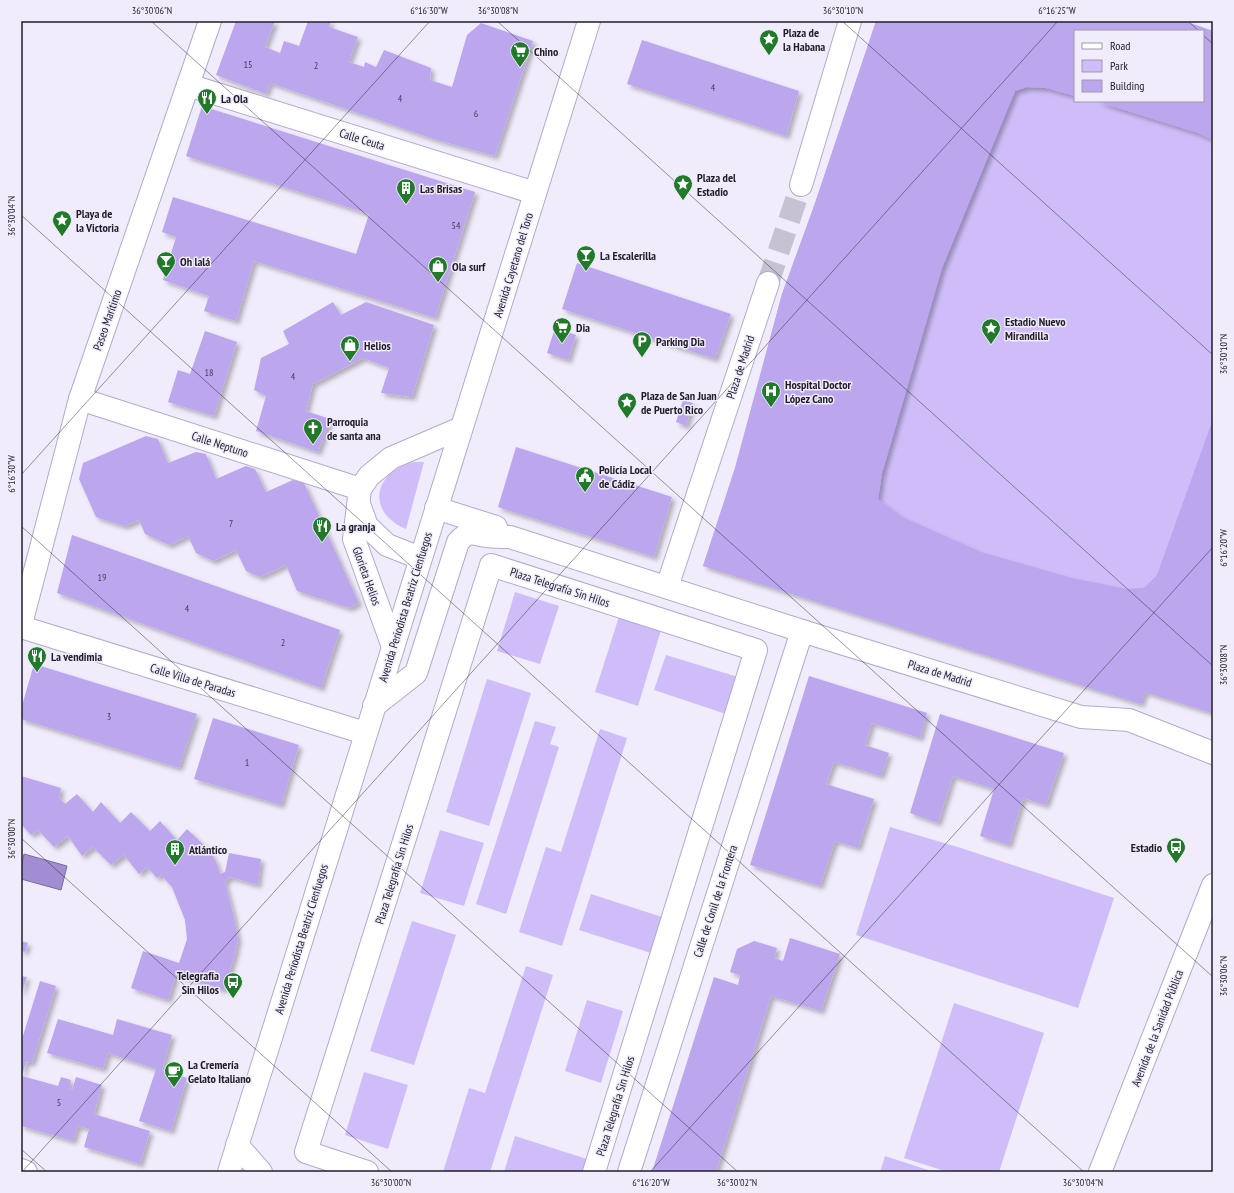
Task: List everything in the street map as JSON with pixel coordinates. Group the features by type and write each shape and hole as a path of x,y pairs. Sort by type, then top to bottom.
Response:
{"street":[{"name":"Paseo Marítimo","path":"21,624 80,399 210,21"},
{"name":"Avenida Cayetano del Toro","path":"436,508 589,21"},
{"path":"801,185 850,21"},
{"name":"Calle Ceuta","path":"188,85 535,192"},
{"name":"Plaza de Madrid","path":"667,588 768,283"},
{"name":"Calle Neptuno","path":"80,399 359,496"},
{"path":"359,496 368,476 391,458 462,428"},
{"name":"Glorieta Helios","path":"359,496 367,526 386,545 420,558"},
{"name":"Glorieta Helios","path":"359,496 354,539 393,647"},
{"name":"Plaza de Madrid","path":"436,508 498,528 510,537"},
{"name":"Avenida Periodista Beatriz Cienfuegos","path":"228,1172 436,508"},
{"name":"Plaza de Madrid","path":"464,536 475,533 484,536 510,537 802,631 1081,717 1130,720 1213,753"},
{"name":"Avenida Periodista Beatriz Cienfuegos","path":"374,706 416,673 458,542 464,536"},
{"name":"Plaza Telegrafía Sin Hilos","path":"367,1172 306,1152 491,565 756,650 594,1172"},
{"name":"Calle Villa de Paradas","path":"21,627 365,733"},
{"name":"Calle de Conil de la Frontera","path":"629,1172 802,631"},
{"name":"Avenida de la Sanidad Pública","path":"1100,1172 1213,885"},
{"path":"237,1145 261,1172"},
{"path":"21,1170 26,1172"}],"green space":[{"name":"Estadio Nuevo Mirandilla","path":"876,21 1184,21 1213,31 1212,713 1145,692 1141,704 703,566 735,468 782,294 814,206"},
{"path":"414,462 424,462 406,529 393,522 384,513 380,503 380,492 383,483 390,474 400,467"},
{"path":"515,592 559,606 540,664 497,651"},
{"path":"622,607 664,620 638,706 595,692"},
{"path":"666,655 738,677 726,714 654,690"},
{"path":"487,679 531,693 489,826 446,812"},
{"path":"535,721 556,727 550,744 559,747 506,914 476,904"},
{"path":"600,729 627,738 562,946 519,932 546,847 561,852"},
{"path":"890,827 961,848 1114,898 1078,1008 856,935"},
{"path":"440,830 484,843 464,906 420,893"},
{"path":"591,894 662,917 651,953 579,930"},
{"path":"412,921 456,935 414,1065 370,1051"},
{"path":"526,966 553,975 490,1172 443,1172 469,1088 485,1093"},
{"path":"587,1000 623,1011 601,1083 565,1071"},
{"path":"954,1003 1044,1033 999,1172 948,1172 904,1158"},
{"path":"364,1072 408,1085 388,1149 345,1135"},
{"path":"515,1136 587,1159 583,1172 504,1172"},
{"path":"885,1156 934,1172 880,1172"}],"shaded area":[{"path":"24,854 67,866 61,890 21,879 21,867"}],"building":[{"path":"236,21 275,21 265,47 280,53 284,41 299,46 308,21 331,21 329,27 358,37 349,62 364,67 365,62 376,67 384,50 431,68 430,80 452,87 467,35 481,23 533,41 495,156 434,139 270,83 266,94 216,75"},
{"path":"876,21 1184,21 1213,31 1213,140 1198,133 1099,102 1204,102 1204,30 1074,30 1074,96 1046,88 1027,87 1015,91 942,268 882,473 878,499 900,516 981,552 1072,578 1127,589 1144,588 1157,575 1213,419 1212,713 1145,692 1141,704 703,566 735,468 782,294 814,206"},
{"path":"642,40 799,91 786,136 627,84"},
{"name":"Las Brisas","path":"202,106 475,192 435,318 254,261 236,321 204,311 209,296 163,280 176,237 162,232 173,197 356,254 369,214 186,156"},
{"path":"577,263 731,314 715,359 562,309"},
{"path":"333,302 341,315 366,302 434,325 412,397 381,393 389,368 363,358 313,384 306,411 330,419 318,452 256,431 266,396 254,390 261,358 289,344 283,331"},
{"name":"Dia","path":"555,328 576,335 568,360 547,353"},
{"path":"205,331 237,342 214,416 168,402 178,370 190,374"},
{"path":"683,400 693,403 686,426 676,422"},
{"path":"146,436 158,439 168,463 196,452 206,454 216,479 246,466 255,469 266,492 293,480 304,483 359,603 349,608 297,591 286,565 260,577 246,571 236,550 213,561 196,553 188,536 169,545 145,534 139,520 124,526 96,517 79,479 83,463"},
{"path":"516,447 672,497 654,557 498,507"},
{"path":"72,535 340,630 321,688 57,593"},
{"path":"34,664 197,714 179,768 21,719 21,709"},
{"path":"809,676 927,713 920,738 872,723 865,745 889,753 881,776 834,762 826,784 874,799 858,848 835,841 820,886 750,865"},
{"path":"940,714 1064,753 1046,805 1023,798 1009,845 980,836 994,789 953,776 938,823 910,813"},
{"path":"213,718 299,745 281,805 194,779"},
{"name":"Atlántico","path":"21,776 61,788 59,797 65,804 77,794 93,812 101,802 120,823 131,812 150,831 160,821 177,840 187,829 210,851 220,874 225,872 229,853 261,859 258,885 230,877 225,882 238,939 224,990 176,975 168,1000 131,988 143,951 179,963 187,939 185,920 172,887 161,875 157,878 147,867 139,874 124,855 111,865 93,847 82,856 68,836 54,847 38,830 31,835 21,824"},
{"path":"790,938 840,954 821,1011 771,996 716,1172 652,1172 714,977 738,985 740,975 730,972 737,949 754,941 777,948 774,958 783,961"},
{"path":"21,941 28,943 25,952 21,951"},
{"path":"21,976 27,977 21,995"},
{"path":"40,981 56,986 32,1063 26,1062 22,1076 58,1086 61,1077 71,1080 69,1090 72,1090 76,1077 102,1085 94,1114 150,1131 140,1164 84,1147 89,1129 78,1126 73,1141 21,1126 21,1042"},
{"path":"58,1019 113,1035 117,1019 172,1035 162,1070 187,1078 171,1131 139,1121 156,1069 108,1053 103,1069 47,1053"}],"tunnel":[{"path":"768,283 801,185"}],"place":[{"name":"Plaza de la Habana","path":"769,56"},
{"name":"Chino","path":"520,68"},
{"name":"La Ola","path":"207,115"},
{"name":"Plaza del Estadio","path":"683,201"},
{"name":"Las Brisas","path":"406,205"},
{"name":"Playa de la Victoria","path":"62,237"},
{"name":"La Escalerilla","path":"586,272"},
{"name":"Oh lalá","path":"166,278"},
{"name":"Ola surf","path":"438,283"},
{"name":"Dia","path":"562,344"},
{"name":"Estadio Nuevo Mirandilla","path":"991,345"},
{"name":"Parking Dia","path":"642,358"},
{"name":"Helios","path":"350,362"},
{"name":"Hospital Doctor López Cano","path":"771,408"},
{"name":"Plaza de San Juan de Puerto Rico","path":"627,419"},
{"name":"Parroquia de santa ana","path":"313,445"},
{"name":"Policía Local de Cádiz","path":"585,493"},
{"name":"La granja","path":"322,543"},
{"name":"La vendimia","path":"37,673"},
{"name":"Estadio","path":"1176,864"},
{"name":"Atlántico","path":"175,866"},
{"name":"Telegrafía Sin Hilos","path":"233,999"},
{"name":"La Cremería Gelato Italiano","path":"174,1088"}]}
